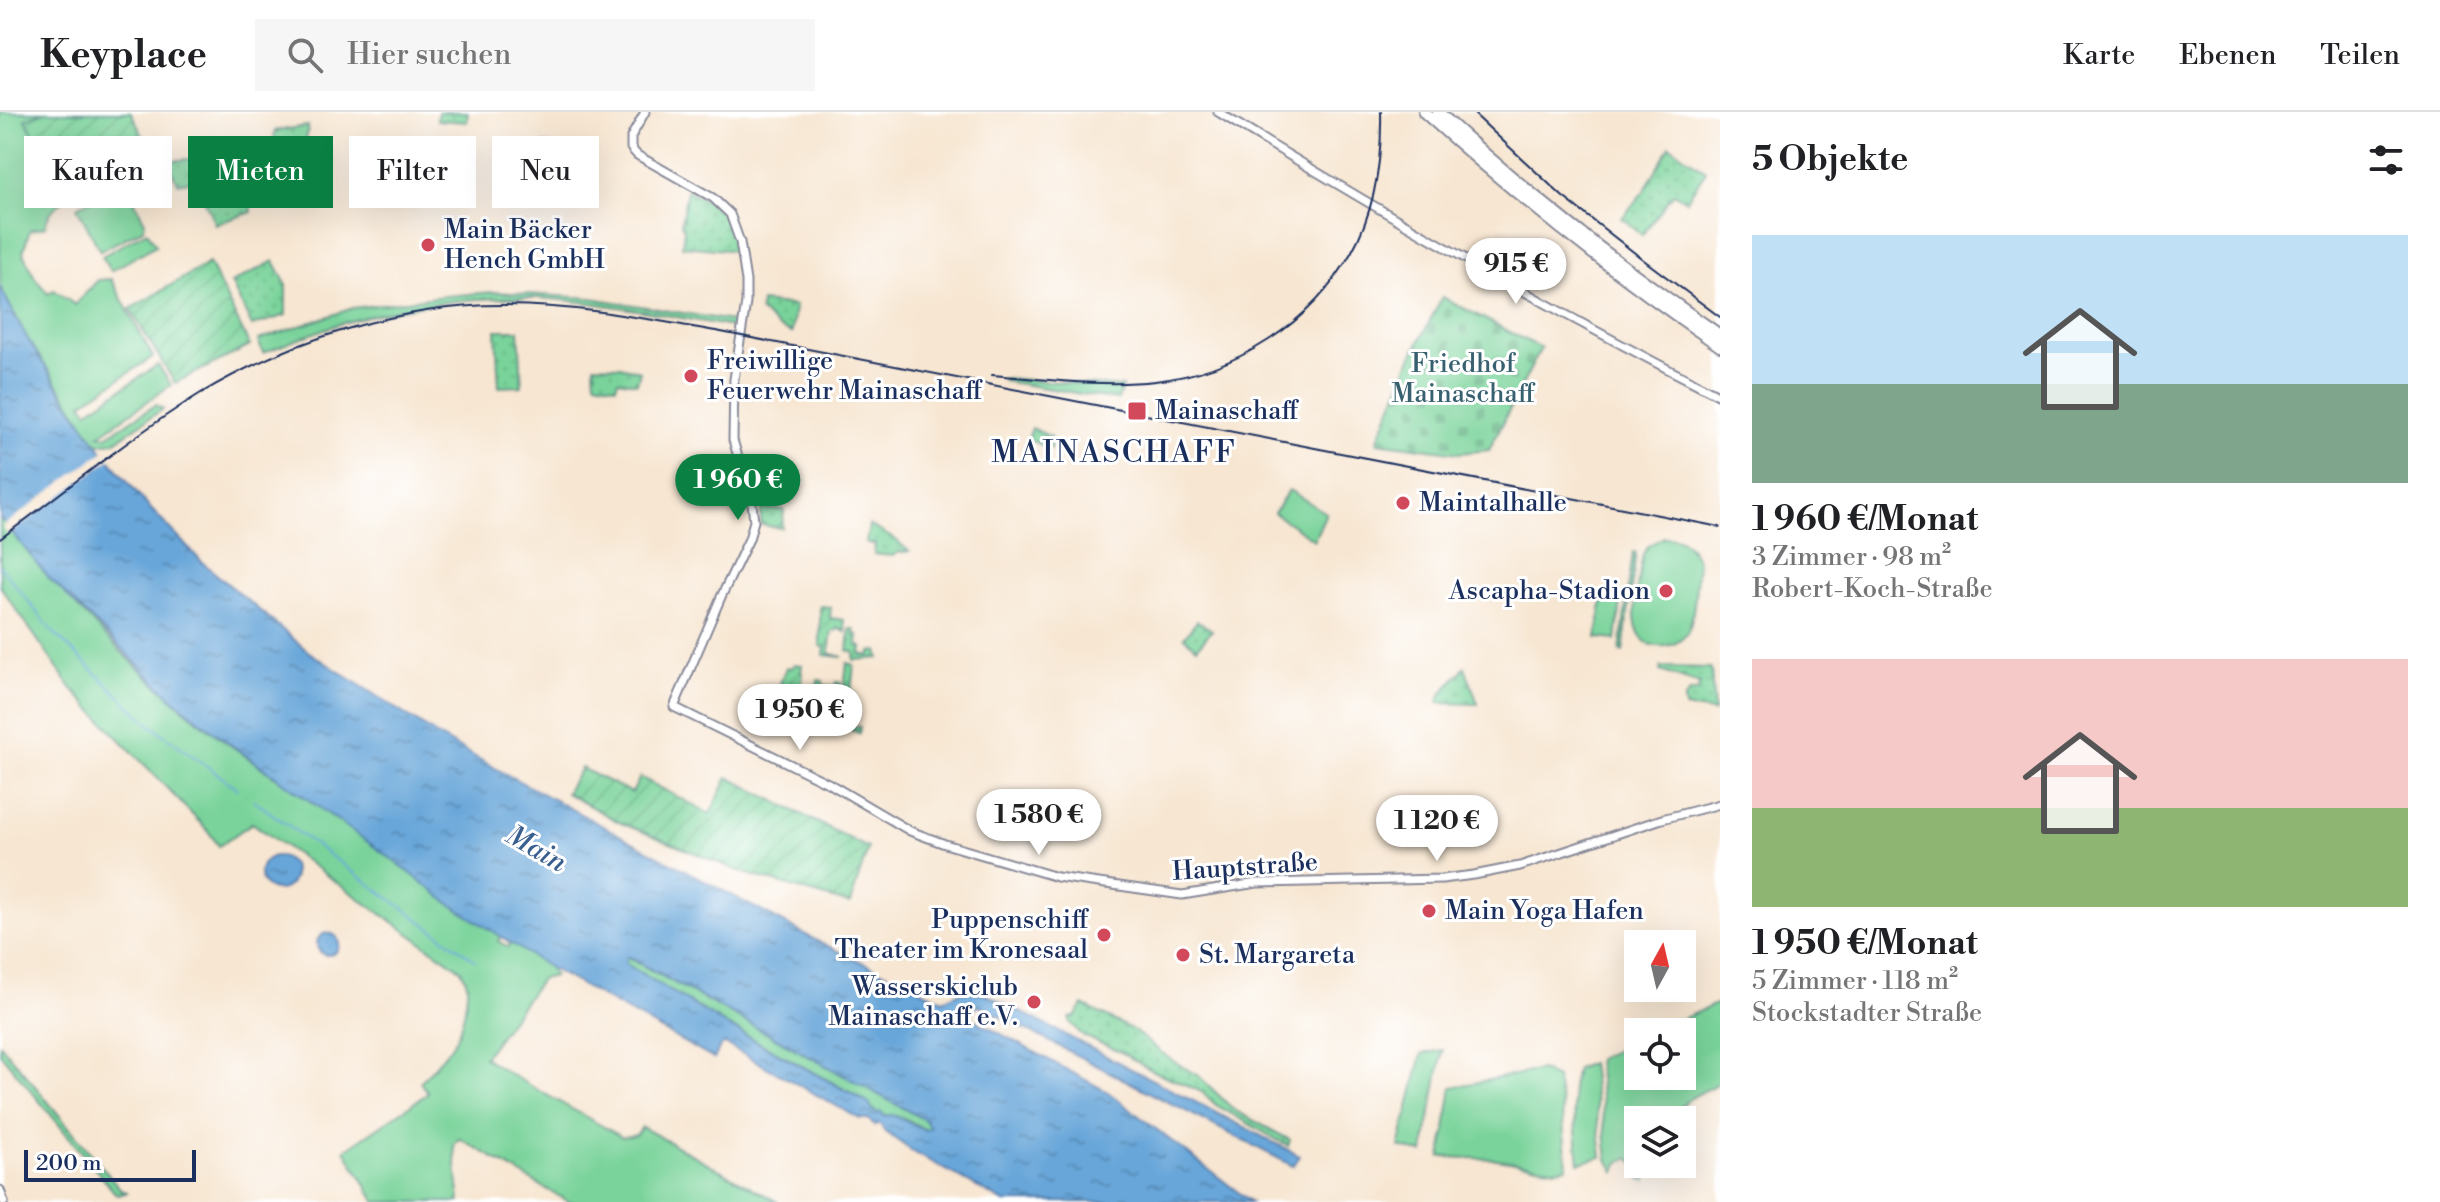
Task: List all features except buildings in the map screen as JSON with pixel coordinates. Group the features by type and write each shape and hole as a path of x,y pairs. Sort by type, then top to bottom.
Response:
{"highway":[{"path":"1424,112 1548,219 1720,346"},
{"path":"1438,112 1600,249 1720,335"}],"street":[{"name":"Hauptstraße","path":"645,112 631,137 631,148 637,155 713,198 730,214 736,228 746,281 745,315 734,379 733,440 754,521 749,539 674,707 830,784 910,831 945,844 1065,879 1182,895 1257,883 1442,879 1474,875 1520,866 1662,819 1720,804"},
{"path":"1218,112 1549,307 1720,396"},
{"path":"0,1190 4,1202"}],"green space":[{"path":"0,112 45,112 25,120 35,136 24,136 24,208 54,208 45,227 30,230 23,252 34,276 48,294 54,290 75,305 98,280 111,279 153,357 82,403 88,411 158,365 171,385 99,435 106,436 156,405 163,409 114,442 97,444 26,336 0,287"},
{"path":"45,112 131,112 143,136 36,136 25,119"},
{"path":"438,112 468,112 467,122 437,120"},
{"path":"308,126 307,136 274,136 275,131"},
{"path":"1670,146 1706,171 1686,201 1674,193 1642,235 1622,218 1644,191"},
{"path":"188,159 188,181 178,183 172,172 172,160"},
{"path":"687,189 727,219 737,251 682,246 684,229 681,224"},
{"path":"78,208 138,208 145,222 143,229 100,251"},
{"path":"208,208 251,208 252,212 215,224"},
{"path":"147,231 156,245 111,271 102,256"},
{"path":"274,261 286,284 286,315 252,326 231,283"},
{"path":"209,263 250,346 175,383 130,309"},
{"path":"494,292 591,298 738,322 737,328 588,303 537,298 488,299 439,303 367,317 263,353 258,340 353,308"},
{"name":"Friedhof Mainaschaff","path":"1442,297 1541,348 1489,450 1459,453 1377,442 1410,360"},
{"path":"761,302 795,306 792,333 779,328 760,311"},
{"path":"496,330 519,330 522,386 499,387"},
{"path":"594,365 640,371 637,383 618,380 616,386 595,382"},
{"path":"1004,378 1122,387 1118,400 1003,381"},
{"path":"1032,428 1051,437 1050,449 1028,439"},
{"path":"1289,490 1326,513 1314,540 1274,513"},
{"path":"761,508 784,510 782,528 761,525"},
{"path":"0,518 103,634 192,716 501,937 498,941 508,947 511,943 550,968 554,976 541,979 484,1057 622,1137 636,1135 642,1127 778,1202 569,1202 459,1138 454,1145 460,1202 376,1202 345,1150 428,1093 420,1082 452,1046 461,1026 467,988 461,970 252,823 219,846 72,689 0,586"},
{"path":"869,525 909,551 893,556 874,554 875,544 866,543"},
{"name":"Ascapha-Stadion","path":"1664,537 1686,543 1698,562 1689,629 1679,641 1665,646 1650,645 1641,637 1635,612 1643,554 1648,546"},
{"path":"1633,552 1636,553 1623,652 1620,652"},
{"path":"1602,601 1621,603 1616,640 1597,638"},
{"path":"820,606 831,607 830,618 844,620 846,632 837,628 832,631 829,653 843,657 824,655 825,647 820,646"},
{"path":"1197,621 1212,630 1197,648 1184,637"},
{"path":"850,629 855,629 854,634 858,635 857,645 862,647 861,654 870,656 871,652 878,651 880,658 854,660 854,652 848,651"},
{"path":"847,663 854,665 851,692 855,693 849,723 860,727 859,733 839,725"},
{"path":"794,664 802,665 800,698 790,697 791,692 781,691 782,687 779,686 787,667 792,668"},
{"path":"1465,667 1478,704 1438,703 1441,694"},
{"path":"1661,667 1711,668 1714,712 1685,708 1684,700 1690,692 1697,692 1700,684 1660,671"},
{"path":"818,680 823,681 823,685 835,687 836,682 841,683 840,699 828,698 825,719 813,717"},
{"path":"581,768 632,793 640,777 710,814 728,777 868,848 850,904 744,873 621,823 566,793"},
{"path":"627,957 925,1120 930,1128 926,1130 902,1118 877,1112 868,1102 729,1026 626,964"},
{"path":"1720,1002 1720,1082 1681,1106 1624,1106 1624,1160 1619,1162 1615,1172 1608,1159 1597,1059 1624,1046 1624,1090 1696,1090 1696,1018 1685,1018"},
{"path":"1083,1005 1133,1030 1170,1059 1200,1077 1234,1110 1290,1140 1288,1146 1216,1105 1202,1092 1083,1036 1069,1018 1075,1017"},
{"path":"0,1044 122,1191 128,1192 115,1193 0,1053"},
{"path":"1443,1050 1423,1153 1399,1147 1422,1054"},
{"path":"1591,1063 1602,1157 1579,1163 1572,1087 1576,1069"},
{"path":"1540,1070 1556,1078 1567,1167 1556,1169 1497,1159 1441,1157 1452,1087"}],"water":[{"name":"Main","path":"0,287 60,390 97,444 147,505 203,563 309,652 438,736 819,942 943,1000 962,991 984,993 1300,1156 1293,1166 978,1005 968,1016 1108,1092 1251,1202 1004,1202 915,1153 884,1131 881,1125 877,1123 875,1126 868,1119 860,1119 725,1044 721,1045 714,1059 550,968 450,904 173,699 48,577 0,518","holes":["628,957 925,1120 930,1128 925,1130 893,1115 877,1113 869,1103 728,1026 626,964 625,959"]},
{"path":"277,856 289,861 294,873 289,885 277,890 265,885 260,873 265,861"},
{"path":"328,933 336,936 339,944 336,952 328,955 320,952 317,944 320,936"}],"pier":[{"path":"107,449 113,457 8,535 2,527"}],"waterway":[{"path":"0,566 52,631 148,723 238,789"},
{"path":"253,800 475,960"}],"railway":[{"path":"992,375 1094,383 1155,381 1214,367 1268,340 1315,302 1335,279 1359,237 1375,185 1381,112"},
{"path":"1472,112 1562,196 1720,317"},
{"path":"0,539 124,445 235,374 309,342 387,318 467,306 506,305 585,310 716,331 1720,527"}],"place":[{"name":"Main Bäcker Hench GmbH","path":"428,245"},
{"name":"Freiwillige Feuerwehr Mainaschaff","path":"691,376"},
{"name":"Mainaschaff","path":"1137,411"},
{"name":"Maintalhalle","path":"1403,503"},
{"name":"Ascapha-Stadion","path":"1666,591"},
{"name":"Main Yoga Hafen","path":"1429,911"},
{"name":"Puppenschiff Theater im Kronesaal","path":"1104,935"},
{"name":"St. Margareta","path":"1183,955"},
{"name":"Wasserskiclub Mainaschaff e.V.","path":"1034,1002"}],"district":[{"name":"MAINASCHAFF","path":"1114,453"}]}
